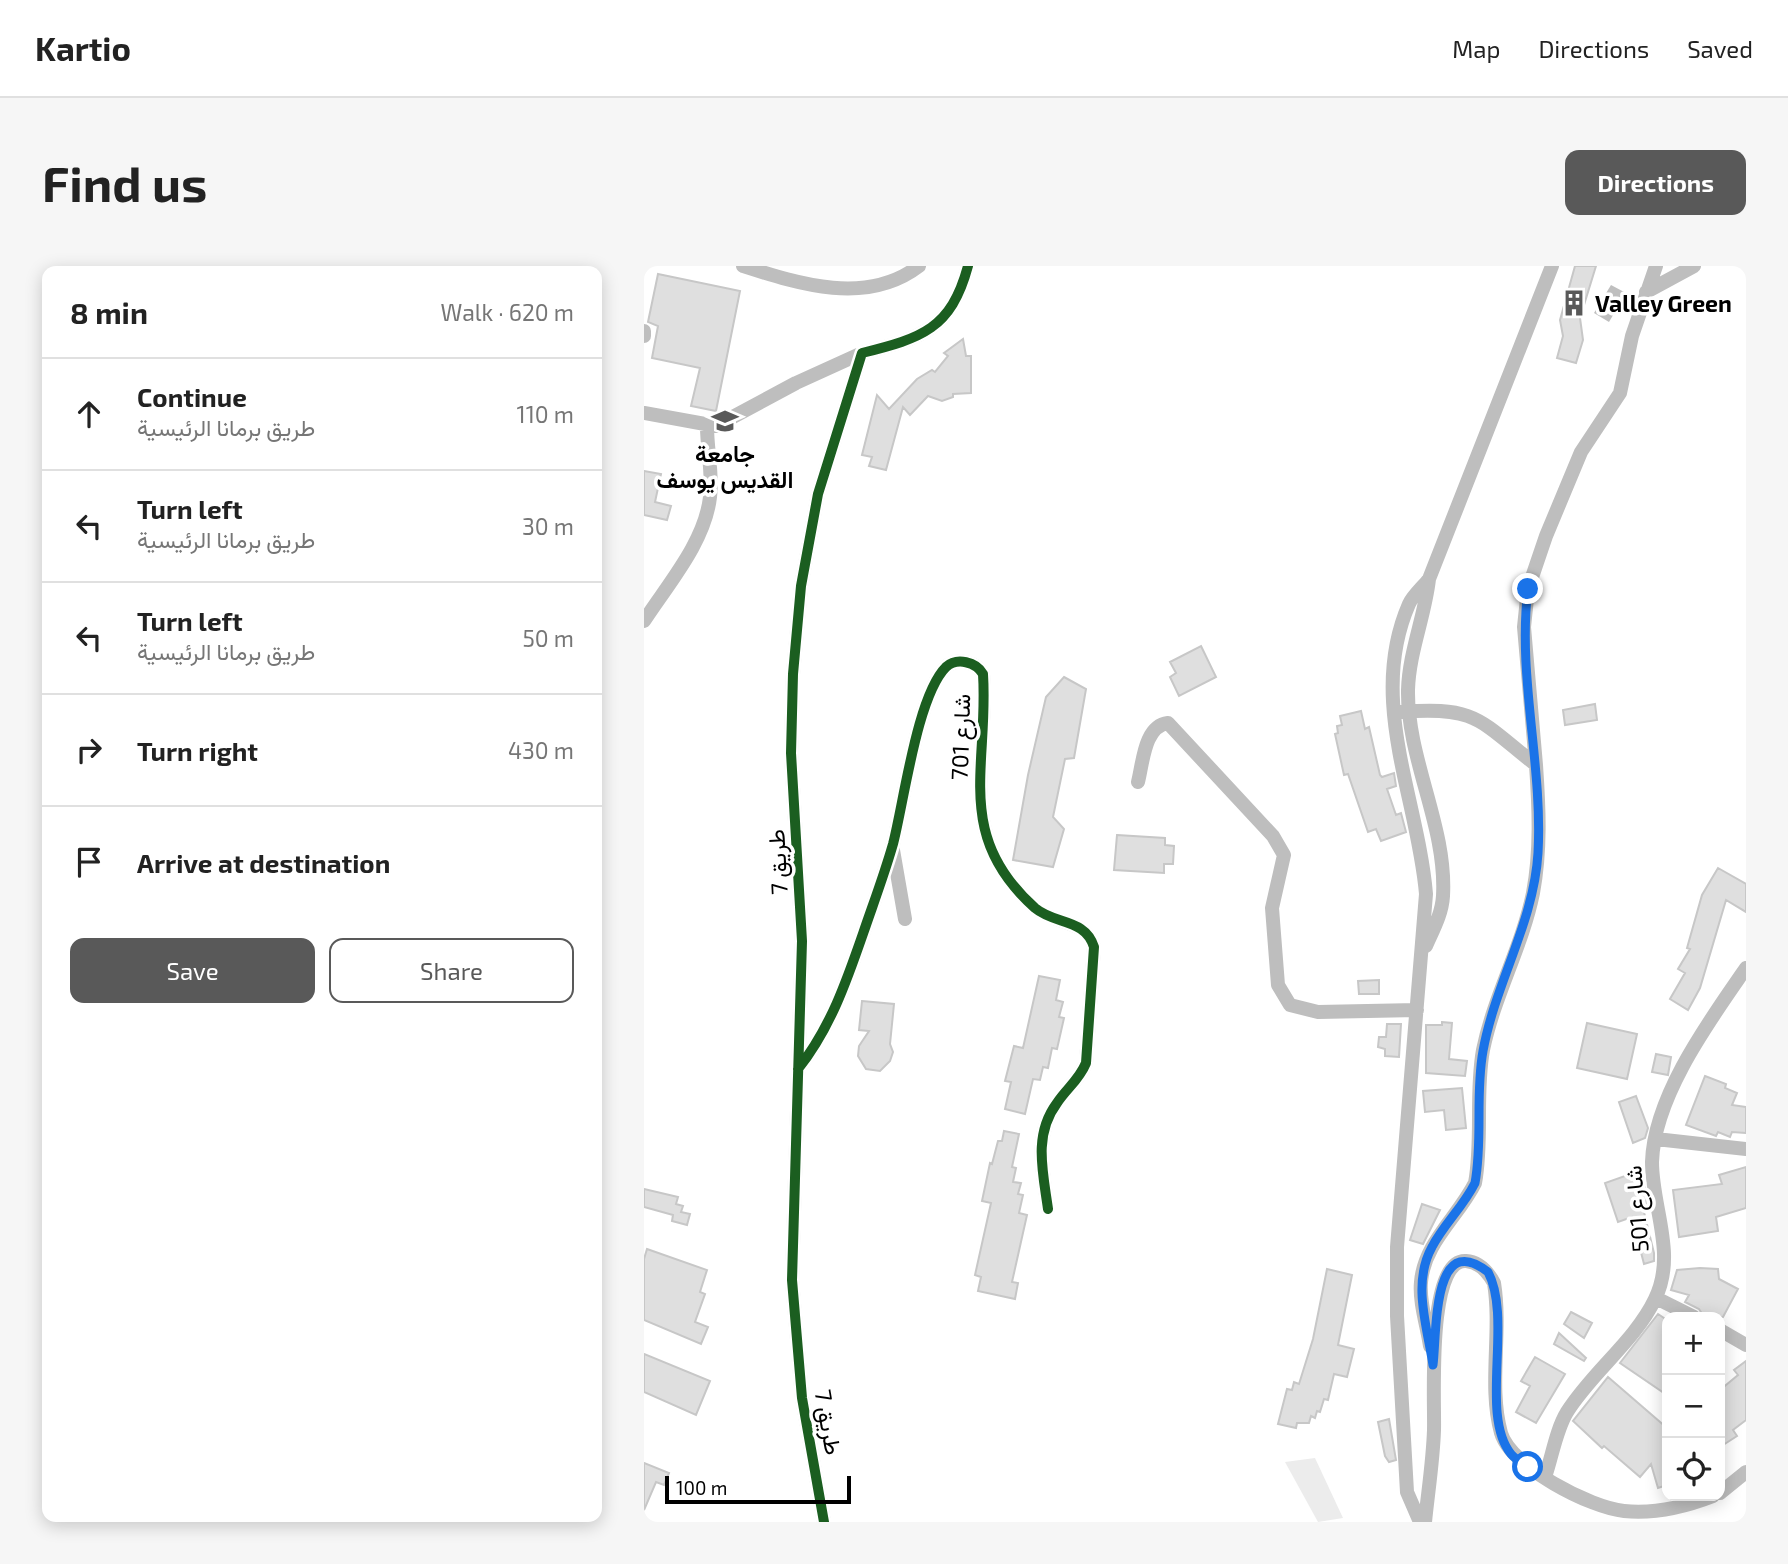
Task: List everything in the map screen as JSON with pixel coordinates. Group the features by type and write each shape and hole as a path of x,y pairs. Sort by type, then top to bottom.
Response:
{"street":[{"path":"743,266 812,284 854,289 889,284 919,266"},
{"path":"644,413 707,426 739,416 796,383 862,353 927,331 949,313 962,289 968,266"},
{"path":"1423,953 1440,915 1443,895 1440,856 1415,749 1410,711 1410,666 1426,606 1429,579 1552,266"},
{"path":"1433,1365 1420,1284 1424,1264 1433,1245 1475,1183 1482,1054 1492,1014 1532,894 1538,856 1536,765 1524,627 1528,589 1546,536 1581,452 1620,393 1632,336 1656,266"},
{"path":"1646,292 1694,266"},
{"path":"644,331 644,336"},
{"name":"طريق 7","path":"824,1522 802,1398 792,1280 802,941 791,752 794,661 801,586 818,494 862,353"},
{"path":"644,621 698,537 707,515 711,495 707,426"},
{"path":"1423,1522 1407,1492 1397,1316 1397,1247 1426,894 1423,859 1398,753 1393,712 1394,663 1402,628 1410,602 1429,579"},
{"name":"شارع 701","path":"798,1069 833,1015 892,846 929,694 947,666 955,662 972,664 983,674 979,786 980,812 988,844 1012,881 1035,908 1047,917 1081,927 1090,934 1094,947 1086,1063 1080,1076 1047,1118 1041,1138 1048,1209"},
{"path":"1393,712 1447,709 1467,714 1536,765"},
{"path":"1138,782 1149,738 1155,729 1168,723 1273,836 1284,855 1272,908 1278,985 1290,1005 1318,1012 1417,1010"},
{"path":"892,846 905,919"},
{"name":"شارع 501","path":"1545,1477 1566,1413 1656,1298 1664,1261 1652,1161 1656,1139 1669,1097 1695,1043 1746,968"},
{"path":"1656,1139 1746,1149"},
{"path":"1423,1522 1434,1432 1433,1365 1440,1302 1447,1271 1454,1263 1471,1262 1488,1272 1494,1283 1501,1431 1511,1454 1545,1477 1586,1499 1622,1511 1655,1512 1700,1501"},
{"path":"1656,1298 1684,1312"},
{"path":"1725,1334 1746,1345"},
{"path":"1725,1489 1746,1472"}],"shaded area":[{"path":"1611,285 1626,293 1609,322 1594,313"},
{"path":"1315,1458 1343,1518 1318,1522 1285,1462"}],"building":[{"name":"Valley Green","path":"1575,266 1596,266 1580,318 1583,340 1576,363 1557,358 1563,336 1560,320"},
{"path":"658,274 740,291 716,411 691,406 700,368 652,358 658,326 648,322"},
{"path":"963,339 966,356 971,356 971,393 953,394 953,397 942,401 928,396 910,415 903,407 886,470 869,466 872,457 862,455 877,395 889,409 917,379 932,370 935,372 948,356 944,353"},
{"path":"644,471 661,474 655,502 671,506 667,520 644,515"},
{"path":"1201,646 1216,677 1179,696 1170,677 1176,673 1170,662"},
{"path":"1064,677 1086,689 1074,758 1065,759 1053,817 1064,829 1053,867 1013,860 1028,775 1046,697"},
{"path":"1595,704 1597,720 1565,725 1563,710"},
{"path":"1361,711 1365,729 1369,727 1380,775 1382,777 1394,773 1396,786 1387,789 1396,815 1401,813 1406,832 1381,841 1376,829 1368,832 1348,774 1344,775 1335,734 1338,733 1337,726 1342,725 1340,716"},
{"path":"1117,835 1165,838 1165,845 1174,846 1173,864 1164,864 1164,873 1114,870"},
{"path":"1718,868 1746,884 1746,912 1726,900 1700,988 1688,1010 1670,999 1685,973 1678,969 1690,949 1687,948 1702,895"},
{"path":"1039,976 1060,980 1056,1000 1063,1002 1059,1017 1064,1018 1057,1049 1052,1048 1048,1068 1043,1067 1040,1080 1033,1079 1025,1114 1005,1109 1011,1082 1005,1081 1014,1046 1023,1048"},
{"path":"1379,980 1379,994 1359,994 1358,981"},
{"path":"862,1001 894,1004 890,1044 893,1052 890,1061 880,1071 866,1069 858,1056 859,1046 869,1031 859,1030"},
{"path":"1442,1022 1452,1023 1449,1059 1467,1061 1465,1076 1426,1073 1426,1025 1442,1025"},
{"path":"1587,1023 1637,1034 1627,1079 1577,1068"},
{"path":"1387,1024 1401,1024 1399,1057 1385,1056 1385,1049 1378,1047 1379,1037 1386,1037"},
{"path":"1656,1054 1671,1057 1668,1075 1652,1072"},
{"path":"1705,1076 1726,1084 1725,1088 1737,1093 1732,1105 1746,1107 1746,1133 1732,1132 1730,1137 1718,1132 1716,1136 1686,1125"},
{"path":"1462,1088 1466,1128 1446,1130 1444,1110 1425,1112 1423,1091"},
{"path":"1636,1096 1648,1128 1645,1138 1633,1143 1619,1102"},
{"path":"1004,1131 1019,1134 1012,1167 1016,1168 1013,1182 1021,1183 1018,1194 1023,1195 1019,1213 1027,1215 1012,1282 1018,1283 1015,1299 978,1291 981,1277 975,1275 991,1203 982,1201 990,1163 992,1164 998,1141 1002,1141"},
{"path":"1746,1167 1746,1208 1716,1217 1718,1231 1679,1237 1673,1190 1722,1184 1719,1175"},
{"path":"1639,1171 1645,1188 1648,1211 1644,1212 1654,1253 1654,1261 1644,1264 1632,1217 1618,1222 1605,1183"},
{"path":"644,1189 678,1197 676,1204 683,1206 681,1212 690,1214 687,1225 672,1221 673,1215 644,1207"},
{"path":"1422,1204 1440,1210 1423,1244 1410,1240"},
{"path":"647,1249 707,1270 700,1292 705,1294 695,1322 708,1327 701,1344 644,1320 644,1259"},
{"path":"1327,1269 1352,1275 1338,1345 1354,1349 1347,1377 1334,1374 1328,1400 1324,1399 1320,1412 1317,1411 1315,1418 1311,1416 1309,1423 1297,1423 1296,1428 1278,1424 1287,1389 1292,1390 1294,1382 1299,1384 1313,1339"},
{"path":"1718,1269 1719,1279 1738,1289 1725,1313 1701,1312 1685,1302 1689,1295 1671,1290 1677,1270"},
{"path":"1571,1312 1592,1323 1584,1338 1564,1324"},
{"path":"1658,1314 1662,1317 1662,1392 1620,1363"},
{"path":"1559,1333 1586,1358 1584,1361 1554,1344"},
{"path":"644,1354 710,1381 696,1415 644,1392"},
{"path":"1535,1357 1565,1374 1536,1423 1516,1412 1530,1386 1521,1381"},
{"path":"1746,1361 1746,1420 1733,1430 1737,1436 1725,1444 1725,1386 1738,1375 1734,1370"},
{"path":"1608,1377 1662,1424 1662,1487 1658,1488 1651,1464 1640,1477 1604,1446 1602,1448 1573,1421"},
{"path":"1389,1419 1396,1460 1389,1462 1385,1456 1378,1422"},
{"path":"644,1463 669,1473 664,1485 656,1482 644,1510"}],"cycle path":[{"path":"824,1522 802,1398 792,1280 802,941 791,753 793,674 801,586 818,494 862,353 901,342 931,328 953,304 968,266"},
{"path":"798,1069 830,1018 846,982 893,844 919,725 927,701 936,681 950,664 961,662 976,666 983,674 980,798 984,826 993,854 1009,881 1035,908 1077,926 1090,938 1094,947 1086,1063 1050,1115 1042,1141 1042,1168 1048,1209"}],"place":[{"name":"Valley Green","path":"1574,303"},
{"name":"جامعة القديس يوسف","path":"725,421"}],"route":[{"path":"1528,589 1524,627 1540,821 1538,856 1532,894 1492,1014 1482,1054 1475,1183 1433,1245 1424,1264 1420,1284 1433,1365 1440,1302 1447,1271 1454,1263 1462,1261 1471,1262 1488,1272 1494,1283 1497,1300 1497,1390 1501,1431 1511,1454 1528,1467"}]}
